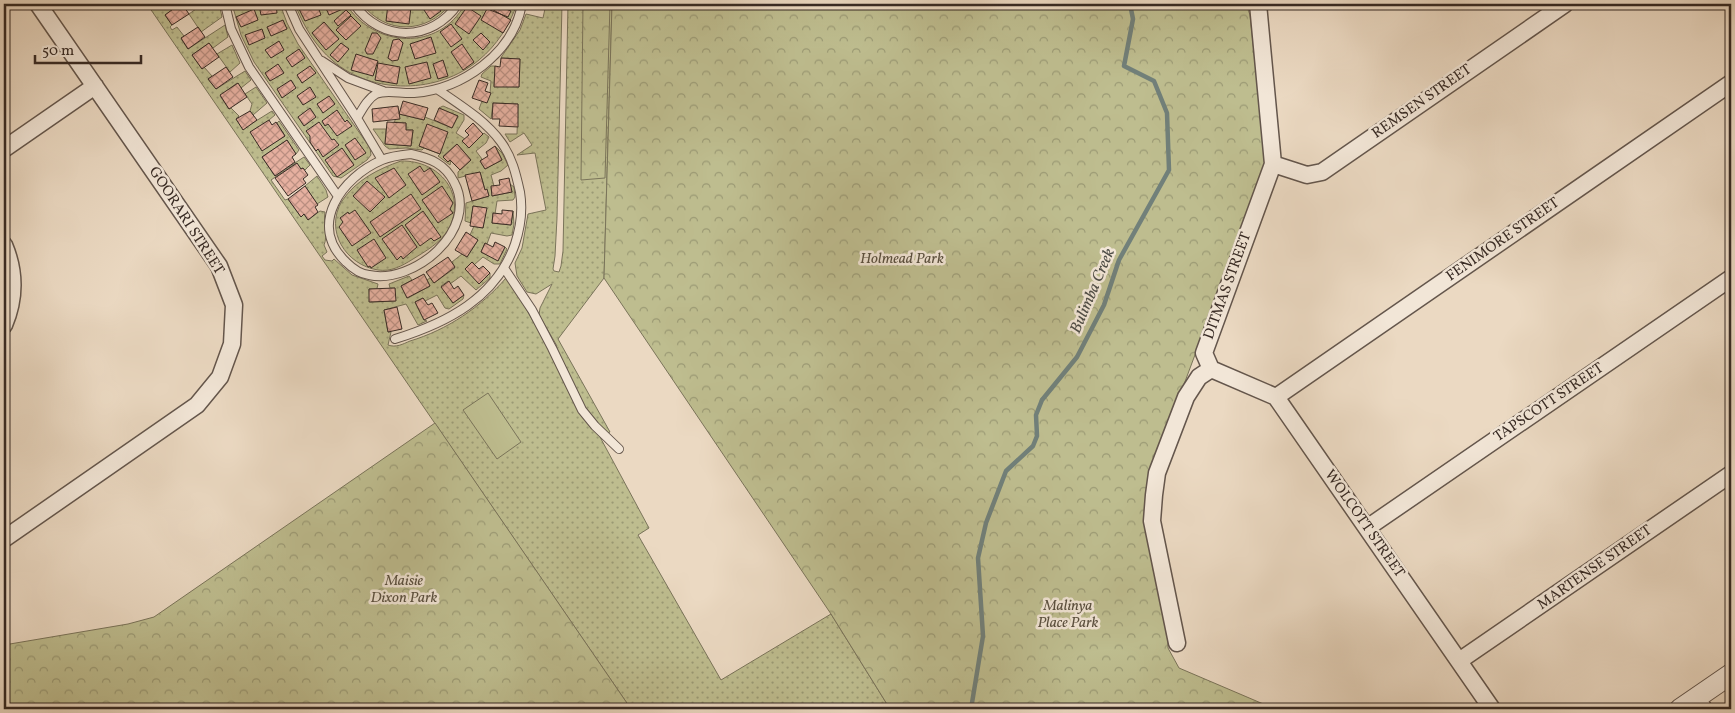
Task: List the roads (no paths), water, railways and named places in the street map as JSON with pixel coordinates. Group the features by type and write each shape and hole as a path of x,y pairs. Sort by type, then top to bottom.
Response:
{"street":[{"name":"GOORARI STREET","path":"4,539 197,405 220,377 232,344 234,305 219,266 38,4"},
{"name":"REMSEN STREET","path":"1272,164 1307,175 1322,172 1565,4"},
{"name":"DITMAS STREET","path":"1211,369 1204,353 1272,164 1261,5"},
{"name":"FENIMORE STREET","path":"1276,397 1731,83"},
{"path":"4,149 95,86"},
{"path":"4,245 12,277 12,299 4,325"},
{"name":"TAPSCOTT STREET","path":"1367,528 1731,278"},
{"path":"1177,643 1152,521 1158,473 1186,397 1199,376 1211,369 1276,397"},
{"name":"WOLCOTT STREET","path":"1276,397 1492,709"},
{"name":"MARTENSE STREET","path":"1459,661 1731,474"},
{"path":"1693,706 1731,674"}],"lane":[{"path":"225,4 231,29 249,67 338,195"},
{"path":"288,4 299,29 382,160"},
{"path":"354,4 362,14 377,26 396,33 416,33 435,26 451,15 458,4"},
{"path":"317,58 348,78 374,89 387,92 412,93 437,89 463,79 482,67 501,46 513,28 522,4"},
{"path":"395,339 421,331 468,306 497,280 509,260 518,233 522,208 516,168 503,144 489,128 437,89"},
{"path":"357,118 368,101 377,94 387,92"},
{"path":"411,154 429,158 443,168 452,178 459,190 461,204 459,219 452,234 442,247 423,261 402,272 382,276 368,275 354,268 340,256 332,241 329,226 331,210 338,195 370,166 382,160 411,154"},
{"path":"504,268 532,310 582,410 595,426 619,449"}],"waterway":[{"name":"Bulimba Creek","path":"971,709 983,636 978,558 986,523 1006,471 1033,446 1037,436 1036,415 1042,400 1077,357 1104,305 1119,260 1169,170 1167,113 1154,81 1124,66 1133,19 1130,4"}],"park label":[{"name":"Holmead Park","path":"902,259"},
{"name":"Maisie Dixon Park","path":"404,590"},
{"name":"Malinya Place Park","path":"1068,614"}]}
